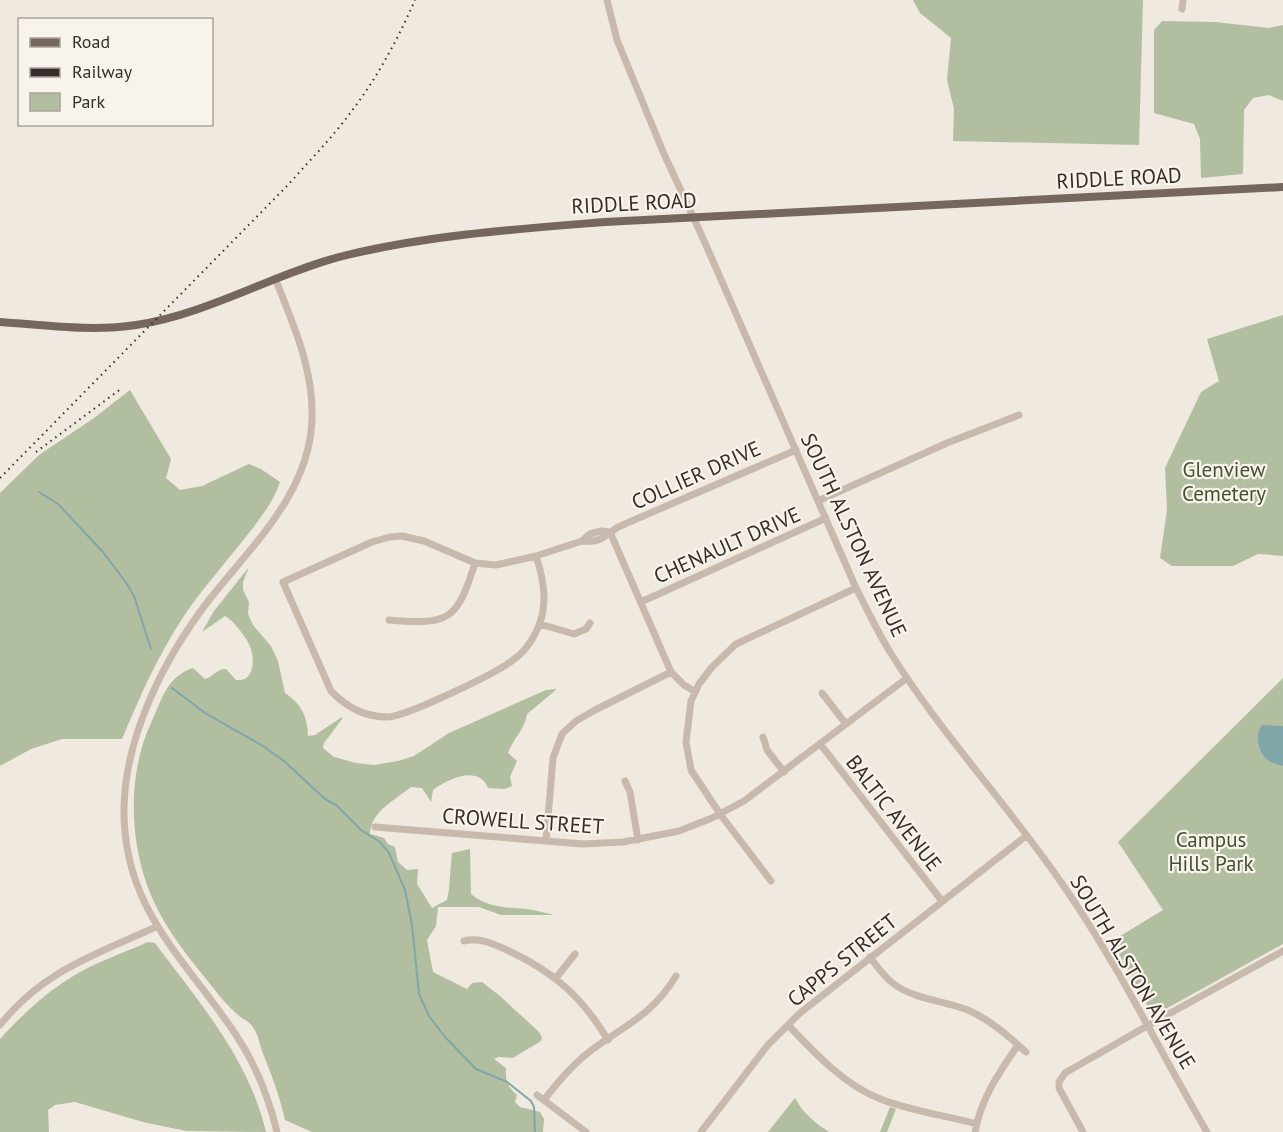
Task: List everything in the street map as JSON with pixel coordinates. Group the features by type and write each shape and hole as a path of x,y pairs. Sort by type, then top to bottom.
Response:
{"main road":[{"name":"RIDDLE ROAD","path":"0,322 78,327 136,325 199,309 306,267 362,252 430,239 528,228 1283,187"}],"street":[{"name":"SOUTH ALSTON AVENUE","path":"607,0 612,26 627,66 856,588 879,633 907,678 1049,865 1089,923 1125,983 1207,1132"},
{"path":"1182,9 1183,0"},
{"path":"275,278 308,369 312,400 310,439 299,476 288,499 190,626 166,668 136,734 125,782 125,833 133,875 146,908 156,927 243,1045 263,1085 277,1132"},
{"path":"818,501 947,443 1019,415"},
{"name":"COLLIER DRIVE","path":"536,556 544,588 543,612 540,624 528,646 503,668 401,715 378,716 352,708 331,691 283,582 372,542 402,536 424,540 475,563 502,565 582,541 590,534 601,531 610,532 796,450"},
{"name":"CHENAULT DRIVE","path":"641,602 826,518"},
{"path":"610,532 671,672 694,691"},
{"path":"389,620 426,623 451,613 466,594 475,563"},
{"path":"771,881 690,770 686,742 691,701 694,691 712,667 736,644 856,588"},
{"path":"540,624 574,634 585,629 590,623"},
{"path":"546,841 553,758 562,734 576,721 595,710 671,672"},
{"name":"CROWELL STREET","path":"375,827 602,844 638,840 680,831 744,801 907,678"},
{"path":"822,693 846,724"},
{"path":"763,737 767,750 784,772"},
{"name":"BALTIC AVENUE","path":"821,745 942,901"},
{"path":"625,781 630,792 638,840"},
{"name":"CAPPS STREET","path":"701,1132 767,1046 814,1001 1026,836"},
{"path":"0,1025 23,999 46,980 68,967 156,927"},
{"path":"464,940 482,940 539,966 556,978 587,1008 608,1040"},
{"path":"1083,1132 1062,1094 1059,1082 1069,1070 1283,951"},
{"path":"556,978 575,954"},
{"path":"870,957 895,985 913,994 943,1001 978,1015 1003,1032 1026,1053"},
{"path":"586,1132 541,1098 588,1053 633,1024 652,1007 676,976"},
{"path":"788,1025 842,1076 868,1093 900,1106 976,1124"},
{"path":"975,1132 994,1079 1018,1045"}],"green space":[{"path":"913,0 1143,0 1139,145 953,141 954,109 947,80 951,38 920,13"},
{"path":"1162,21 1215,22 1269,28 1283,25 1283,101 1269,95 1253,98 1244,110 1243,174 1201,178 1200,139 1194,124 1154,113 1154,30"},
{"name":"Glenview Cemetery","path":"1283,315 1283,556 1258,554 1233,566 1172,566 1160,558 1167,510 1165,468 1201,392 1219,381 1207,339"},
{"path":"130,390 171,459 166,478 180,490 202,486 249,464 280,482 278,489 244,540 184,616 150,676 122,739 62,739 31,749 0,766 0,493 39,455 94,418"},
{"path":"249,567 243,582 243,590 249,602 248,614 253,625 271,646 278,661 285,693 295,701 302,712 307,723 308,736 315,735 342,717 323,748 334,757 374,765 398,761 414,756 449,733 546,690 557,689 527,714 524,725 510,747 508,753 517,761 510,777 512,786 505,789 488,788 478,777 462,776 433,790 431,802 422,788 411,787 379,813 371,826 370,834 384,838 388,844 395,847 398,862 407,870 418,869 417,884 432,908 447,900 452,853 470,849 471,894 477,899 504,907 530,909 554,915 501,915 479,907 438,907 436,926 427,940 433,972 467,989 472,983 482,982 539,1032 542,1037 541,1041 513,1058 494,1059 506,1068 507,1083 517,1095 515,1102 520,1107 540,1112 544,1119 543,1132 312,1132 285,1120 275,1085 254,1029 222,999 181,947 160,914 142,869 134,820 134,794 142,746 166,690 184,672 193,668 205,679 223,669 226,669 236,680 242,680 249,675 253,660 250,645 232,622 225,616 202,632 214,611"},
{"name":"Campus Hills Park","path":"1283,678 1283,944 1153,1016 1112,941 1163,910 1118,842"},
{"path":"148,942 155,943 221,1032 248,1080 266,1132 186,1131 143,1122 75,1102 55,1105 48,1110 49,1132 0,1132 0,1039 35,1004 65,981 93,965"},
{"path":"795,1098 810,1117 829,1132 768,1132"},
{"path":"890,1107 896,1109 887,1132 880,1132"}],"water":[{"path":"1262,725 1283,726 1283,766 1269,761 1262,754 1258,744 1258,734"}],"waterway":[{"path":"39,492 58,504 103,552 125,581 134,596 151,649"},
{"path":"172,688 205,713 263,746 284,761 325,799 336,805 361,830 380,842 389,853 405,890 412,925 419,994 429,1016 445,1037 476,1069 507,1082 531,1101 534,1107 535,1132"}],"railway":[{"path":"0,478 288,185 344,122 378,72 415,0"},
{"path":"36,452 122,388"}]}
